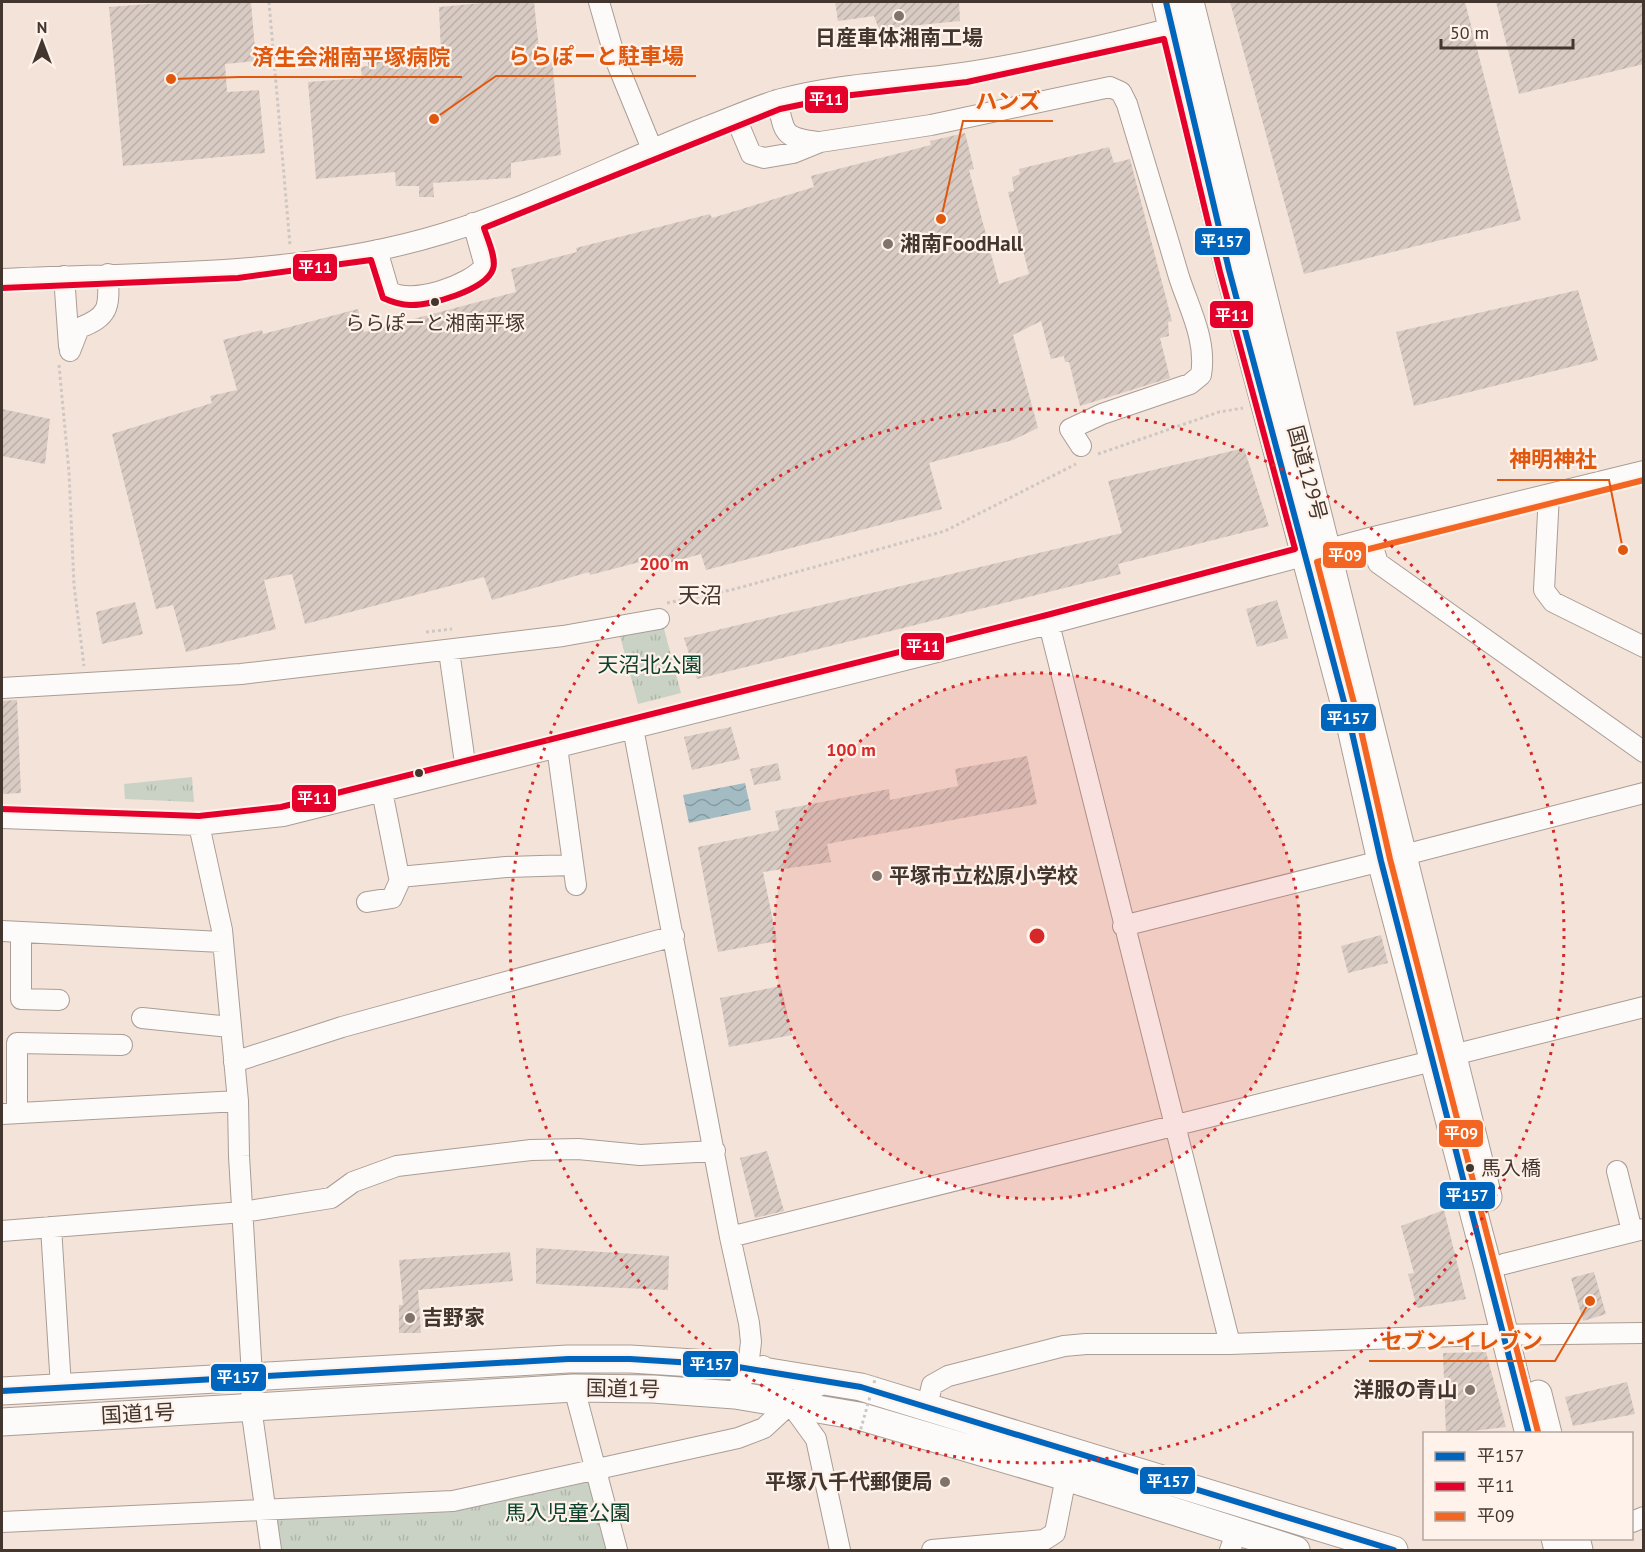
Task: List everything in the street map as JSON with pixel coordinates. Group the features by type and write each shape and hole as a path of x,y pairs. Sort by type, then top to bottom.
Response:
{"highway":[{"name":"国道129号","path":"1166,2 1186,17 1229,270 1316,552 1513,1335 1547,1432"},
{"name":"国道129号","path":"1442,1058 1504,1264 1529,1432"},
{"name":"国道1号","path":"2,1391 568,1359 755,1360 809,1400 1066,1477 1233,1541 1296,1551"},
{"name":"国道1号","path":"2,1422 574,1388 653,1389 927,1406 1394,1551"}],"street":[{"path":"599,2 615,61 652,148"},
{"path":"2,279 292,264 377,250 444,233 472,223 652,148 777,100 842,87 965,73 1186,17"},
{"path":"735,116 751,154 758,157 793,153 820,142 931,125 1110,87 1121,92 1127,104 1185,295 1198,330 1203,364 1201,375 1190,384 1102,414 1070,429 1083,455"},
{"path":"777,100 785,131 792,138 820,142"},
{"path":"377,250 389,291 397,296 415,297 462,284 479,274 485,266 472,223"},
{"path":"64,276 70,351 78,328 96,322 105,312 109,303 108,274"},
{"path":"2,818 199,825 283,816 1049,624 1370,538 1644,471"},
{"path":"1549,494 1544,590 1553,603 1644,647"},
{"path":"1370,538 1378,563 1644,752"},
{"path":"2,688 241,674 449,651 563,636 663,611"},
{"path":"1049,624 1173,1125 1230,1344"},
{"path":"449,651 466,770"},
{"path":"633,728 755,1360 735,1395"},
{"path":"557,747 576,885"},
{"path":"382,791 399,877 506,867 572,865"},
{"path":"1123,926 1644,793"},
{"path":"199,825 222,930 238,1101 252,1376 251,1407 271,1551"},
{"path":"367,902 392,898 402,876"},
{"path":"59,1000 21,999 11,932 222,942"},
{"path":"234,1062 342,1027 674,936"},
{"path":"730,1237 1644,1007"},
{"path":"142,1018 230,1027"},
{"path":"122,1045 17,1043 9,1058 9,1114 238,1101"},
{"path":"2,1231 243,1212 331,1198 353,1182 397,1166 531,1150 578,1149 640,1155 715,1150"},
{"path":"1504,1264 1638,1230 1617,1171"},
{"path":"51,1227 61,1387"},
{"path":"927,1406 932,1385 948,1376 1064,1346 1644,1333"},
{"path":"755,1360 809,1400 840,1551"},
{"path":"574,1388 617,1551"},
{"path":"2,1522 453,1501 738,1438 765,1428 809,1400"},
{"path":"932,1551 1044,1540 1054,1533 1066,1477"}],"path":[{"path":"269,2 291,249"},
{"path":"58,359 69,472 74,585 83,665 90,670"},
{"path":"663,611 945,531 1083,455 1219,412 1249,406"},
{"path":"420,634 453,629"},
{"path":"859,1435 876,1376"}],"green space":[{"name":"天沼北公園","path":"663,625 681,693 638,704 620,636"},
{"path":"192,777 194,802 125,799 124,784"},
{"name":"馬入児童公園","path":"594,1468 617,1550 276,1550 272,1514 453,1501"}],"water":[{"path":"745,783 751,810 689,823 683,795"}],"building":[{"path":"174,2 251,2 256,61 225,64 227,92 259,90 265,153 123,166 109,7"},
{"path":"494,2 534,2 540,59 552,59 561,155 511,163 511,178 433,183 434,197 419,197 419,186 396,186 395,172 316,179 308,82 362,78 361,67 368,66 368,61 441,54 439,7"},
{"name":"日産車体湘南工場","path":"835,2 959,2 960,21 879,29 874,16 838,21"},
{"path":"1230,2 1465,2 1521,220 1304,274"},
{"path":"1496,2 1644,2 1644,64 1519,94"},
{"name":"ららぽーと湘南平塚","path":"965,133 974,169 969,170 999,284 1029,274 1008,192 1014,191 1012,177 1020,174 1019,169 1109,147 1114,163 1130,159 1172,321 1168,322 1169,336 1160,338 1170,378 1080,406 1069,362 1065,362 1064,356 1051,359 1041,321 1013,335 1038,428 1013,440 929,463 942,509 706,570 701,554 657,566 655,558 590,575 589,572 492,600 484,577 305,624 292,574 264,580 276,629 186,652 173,605 156,609 112,434 212,403 210,396 237,390 223,340 262,330 263,334 358,309 364,332 516,292 511,269 577,252 576,248 710,214 712,218 814,187 811,176 931,145 930,141"},
{"path":"1578,290 1598,360 1414,406 1396,332"},
{"path":"2,409 50,419 45,464 2,456"},
{"path":"1244,448 1269,526 1118,564 1121,574 697,679 684,638 1122,533 1108,481"},
{"path":"1277,600 1288,638 1257,647 1246,609"},
{"path":"135,602 143,634 102,644 96,612"},
{"path":"17,700 21,793 2,794 2,701"},
{"path":"731,727 740,759 692,770 684,737"},
{"path":"1027,756 1037,804 827,844 831,862 763,872 777,941 718,952 698,847 779,830 775,811 889,789 890,800 958,786 955,769"},
{"path":"778,763 781,780 754,785 750,769"},
{"path":"1381,935 1388,963 1348,973 1341,946"},
{"path":"781,986 792,1035 729,1047 720,998"},
{"path":"767,1151 784,1211 755,1218 740,1158"},
{"path":"1444,1210 1466,1299 1417,1308 1408,1274 1414,1273 1401,1226"},
{"path":"536,1248 669,1256 668,1290 536,1284"},
{"path":"510,1252 513,1281 418,1290 421,1333 399,1333 399,1305 403,1305 399,1260"},
{"path":"1594,1272 1606,1314 1583,1321 1571,1278"},
{"name":"洋服の青山","path":"1486,1352 1506,1427 1446,1432 1443,1353"},
{"path":"1627,1382 1635,1414 1573,1426 1565,1397"}],"transit line":[{"name":"平157","path":"1166,2 1229,270 1351,728 1381,861 1528,1432"},
{"name":"平11","path":"2,288 238,278 371,260 383,298 406,305 430,303 469,290 488,277 493,269 494,260 484,228 780,109 843,96 967,82 1164,39 1220,272 1295,549 1047,615 281,807 199,816 2,809"},
{"name":"平09","path":"1538,1432 1390,859 1360,726 1317,562 1644,480"},
{"name":"平157","path":"2,1391 568,1359 630,1359 726,1365 861,1387 1394,1550"}],"place":[{"name":"日産車体湘南工場","path":"899,16"},
{"name":"済生会湘南平塚病院","path":"171,79"},
{"name":"ららぽーと駐車場","path":"434,119"},
{"name":"ハンズ","path":"941,219"},
{"name":"湘南FoodHall","path":"888,244"},
{"name":"ららぽーと湘南平塚","path":"435,302"},
{"name":"神明神社","path":"1623,550"},
{"name":"平塚市立松原小学校","path":"877,876"},
{"name":"馬入橋","path":"1470,1168"},
{"name":"セブン-イレブン","path":"1590,1301"},
{"name":"吉野家","path":"410,1318"},
{"name":"洋服の青山","path":"1470,1390"},
{"name":"平塚八千代郵便局","path":"945,1482"}],"district":[{"name":"天沼","path":"700,595"}]}
